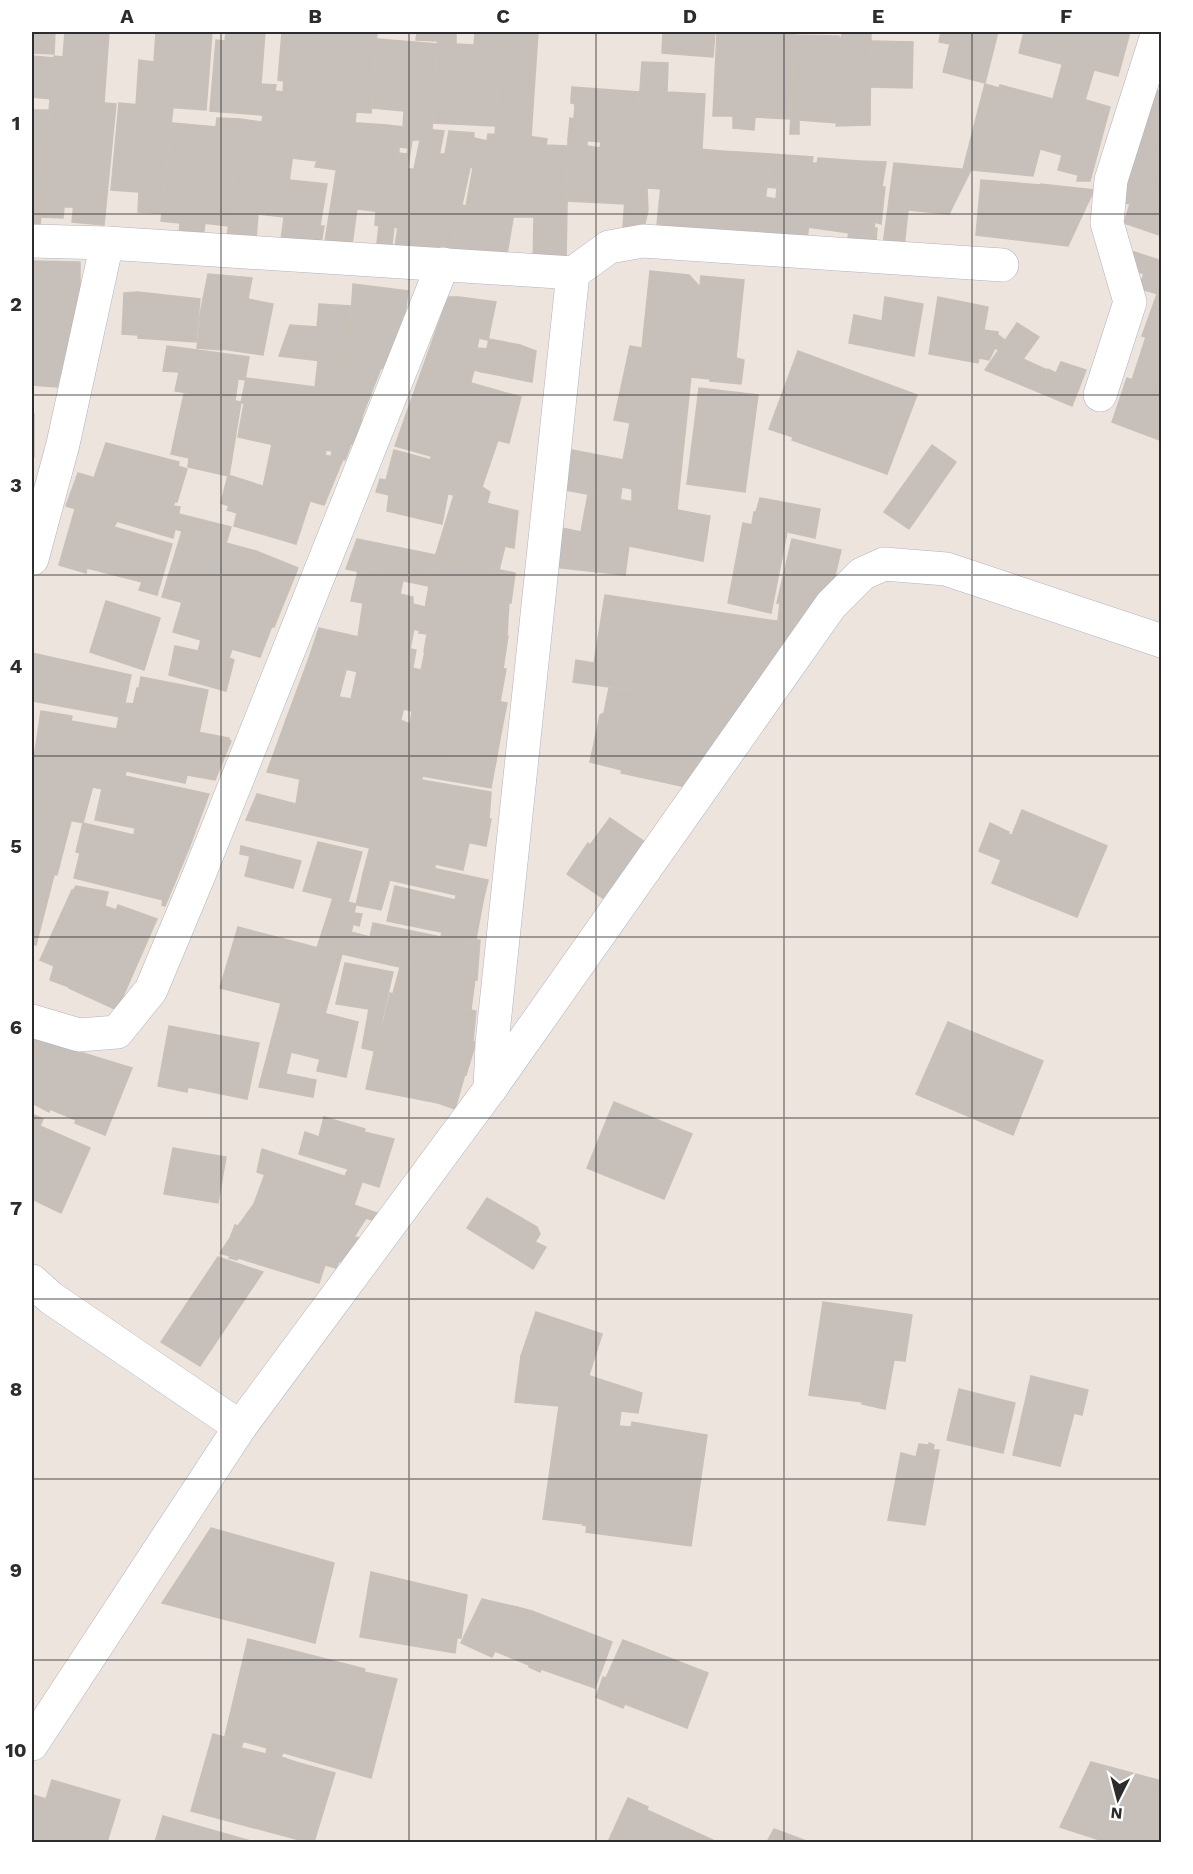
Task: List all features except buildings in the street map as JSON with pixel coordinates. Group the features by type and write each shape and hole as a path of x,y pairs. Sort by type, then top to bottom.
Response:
{"street":[{"path":"1100,395 1130,302 1107,223 1111,180 1158,32"},
{"path":"32,241 107,243 573,273 609,247 643,241 1002,265"},
{"path":"32,559 63,444 107,243"},
{"path":"32,1021 79,1035 117,1032 151,990 443,264"},
{"path":"490,1089 495,1019 573,273"},
{"path":"32,1744 240,1428 490,1089 831,605 862,574 885,564 946,569 1161,641"},
{"path":"32,1281 51,1298 240,1428"}]}
